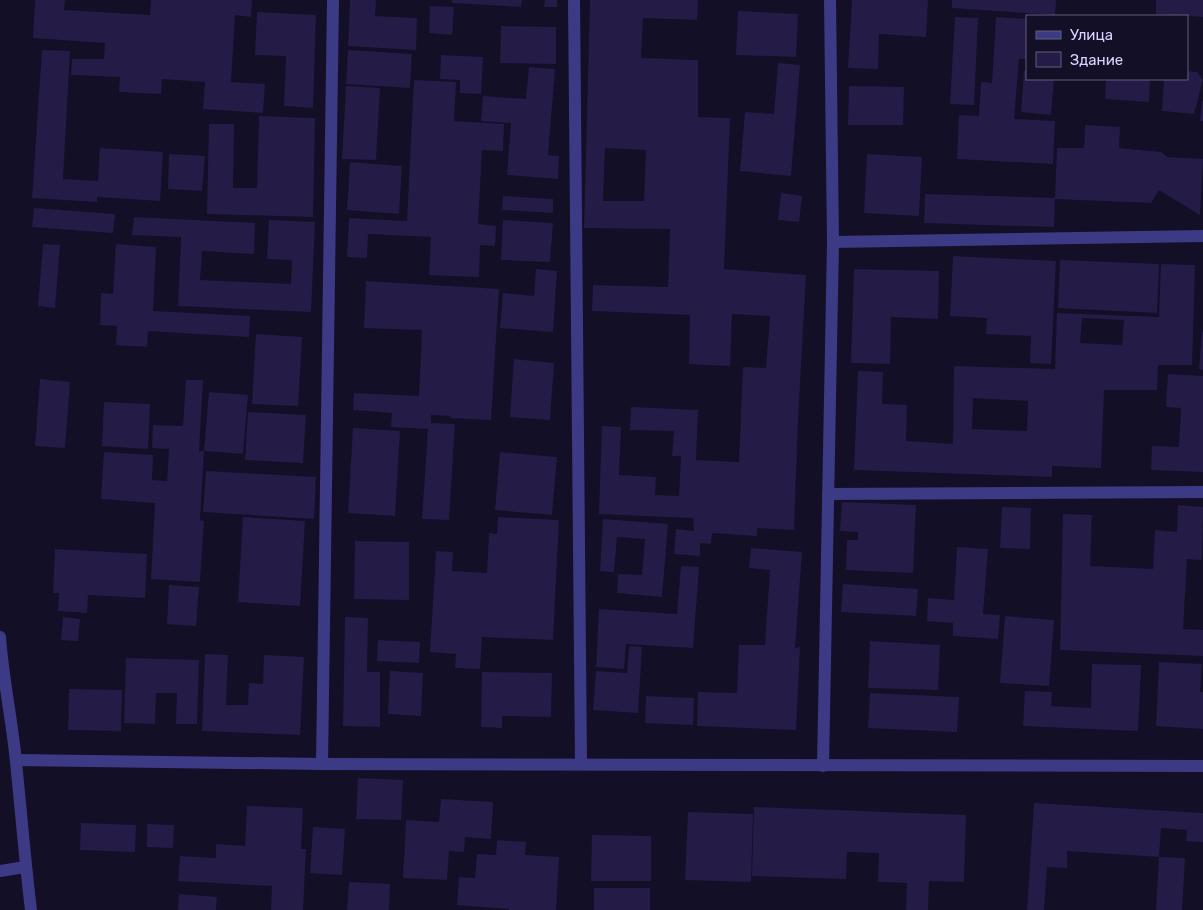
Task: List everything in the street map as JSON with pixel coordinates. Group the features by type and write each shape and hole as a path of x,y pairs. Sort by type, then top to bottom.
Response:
{"street":[{"path":"322,764 333,0"},
{"path":"574,0 582,764"},
{"path":"823,766 833,242 830,0"},
{"path":"833,242 1203,236"},
{"path":"828,494 1203,492"},
{"path":"0,637 1,658 16,760 25,867 31,910"},
{"path":"16,760 322,764 1203,766"},
{"path":"0,871 25,867"}],"building":[{"path":"35,0 65,0 64,10 150,15 151,0 252,0 251,17 235,15 231,82 265,84 263,113 203,109 205,82 162,79 161,94 119,92 120,77 71,75 72,59 104,59 105,43 33,38"},
{"path":"350,0 376,0 375,16 417,18 416,50 348,46"},
{"path":"452,0 522,0 521,7 452,3"},
{"path":"545,0 557,0 557,7 544,7"},
{"path":"590,0 698,0 697,20 643,18 641,58 698,60 698,117 730,118 724,269 806,275 794,530 757,528 757,536 712,533 711,544 700,543 700,556 674,554 676,529 694,531 693,518 599,514 602,426 621,427 619,475 656,477 655,495 679,496 681,456 672,456 674,431 630,430 631,407 698,410 696,460 739,462 743,367 766,368 770,316 732,314 730,366 689,364 690,315 592,311 593,285 668,287 670,229 584,228","holes":["605,148 646,150 644,201 603,201"]},
{"path":"852,0 928,0 926,37 879,34 878,69 848,68"},
{"path":"952,0 1056,0 1055,15 952,8"},
{"path":"1156,0 1203,0 1203,17 1156,14"},
{"path":"430,6 454,7 452,35 429,33"},
{"path":"738,11 798,14 796,57 736,55"},
{"path":"257,12 316,15 313,108 284,106 286,56 255,55"},
{"path":"955,17 978,18 974,105 950,104"},
{"path":"996,17 1026,19 1026,59 1019,59 1014,119 1055,121 1053,164 957,159 959,115 979,116 981,82 992,83"},
{"path":"501,26 556,27 556,64 500,63"},
{"path":"42,50 70,51 63,179 98,181 100,148 163,152 160,201 97,197 97,202 32,198"},
{"path":"348,50 412,54 410,88 346,84"},
{"path":"441,55 483,57 481,94 460,93 460,80 440,79"},
{"path":"778,63 800,65 791,176 740,171 745,112 774,114"},
{"path":"529,67 555,69 548,155 559,156 558,179 507,175 511,123 481,121 483,96 526,99"},
{"path":"1024,71 1026,71 1026,80 1054,80 1051,115 1021,112"},
{"path":"1188,71 1197,72 1203,80 1194,114 1162,111 1164,80 1188,80"},
{"path":"414,80 456,82 454,121 504,124 503,151 482,150 478,224 496,226 495,246 480,245 479,277 429,275 431,237 368,234 367,258 347,257 349,218 407,221"},
{"path":"1106,80 1150,80 1149,102 1105,99"},
{"path":"346,86 380,88 376,160 342,159"},
{"path":"849,86 904,87 903,125 848,125"},
{"path":"1202,100 1203,121 1200,121"},
{"path":"259,116 315,118 313,217 207,214 209,124 234,124 233,188 257,188"},
{"path":"1085,125 1120,127 1119,148 1161,152 1167,157 1203,159 1200,215 1159,190 1151,203 1055,199 1054,227 924,223 925,194 1055,198 1057,148 1084,148"},
{"path":"169,154 205,156 202,191 168,189"},
{"path":"867,154 922,157 919,216 864,213"},
{"path":"350,162 402,166 399,214 347,210"},
{"path":"781,193 802,196 799,222 778,220"},
{"path":"503,196 553,199 553,213 502,210"},
{"path":"34,208 115,214 113,233 32,227"},
{"path":"134,217 255,223 254,254 202,251 200,280 291,284 292,260 267,259 269,220 315,222 311,312 178,306 181,237 132,235"},
{"path":"503,220 553,223 550,262 501,260"},
{"path":"43,244 60,245 55,308 38,306"},
{"path":"116,244 156,247 153,311 250,316 249,337 148,331 147,347 116,345 117,326 100,325 101,293 113,294"},
{"path":"953,256 1056,261 1051,364 1030,363 1031,336 986,334 987,318 950,316"},
{"path":"1060,260 1159,264 1157,313 1058,308"},
{"path":"1161,264 1195,265 1192,365 1158,365 1157,390 1104,390 1101,468 1052,466 1052,477 854,470 858,371 883,372 882,404 907,405 906,441 953,444 954,366 1055,369 1057,313 1159,317","holes":["1082,318 1124,320 1122,345 1080,343","973,398 1028,401 1027,431 972,429"]},
{"path":"536,269 557,271 553,332 500,328 503,293 534,296"},
{"path":"854,269 939,271 938,319 891,317 890,364 851,363"},
{"path":"366,281 499,289 491,420 431,415 431,423 455,424 449,520 422,519 428,429 391,427 392,413 353,410 354,393 419,396 422,330 364,328"},
{"path":"1203,332 1203,370 1199,369"},
{"path":"256,334 302,337 298,406 252,404"},
{"path":"514,359 554,363 550,420 510,417"},
{"path":"1168,374 1203,376 1203,472 1151,470 1152,446 1179,447 1181,408 1166,407"},
{"path":"40,379 70,382 65,448 35,446"},
{"path":"186,380 203,380 199,451 204,451 200,520 204,521 200,582 151,579 155,503 101,499 104,452 153,455 152,480 167,481 169,449 152,448 153,425 183,426"},
{"path":"209,392 248,395 243,454 204,451"},
{"path":"104,402 150,404 148,449 102,446"},
{"path":"248,412 306,415 303,463 245,460"},
{"path":"353,428 400,431 395,516 348,513"},
{"path":"500,452 557,457 552,515 495,510"},
{"path":"206,471 316,477 314,519 203,512"},
{"path":"842,502 916,505 913,573 846,570 847,540 858,540 858,532 840,531"},
{"path":"1178,505 1203,507 1202,560 1187,559 1183,629 1203,630 1203,656 1060,650 1063,514 1092,515 1090,566 1153,569 1155,530 1177,532"},
{"path":"1002,507 1031,508 1030,549 1000,548"},
{"path":"243,517 305,521 300,606 238,602"},
{"path":"498,517 559,520 553,640 482,637 480,669 455,668 456,654 430,652 436,551 453,552 452,571 487,573 489,533 497,534"},
{"path":"603,519 668,524 662,597 617,593 618,574 642,575 645,539 617,537 614,572 600,571"},
{"path":"355,541 409,542 409,600 354,599"},
{"path":"957,547 988,549 983,614 1000,615 998,639 953,636 953,623 927,621 928,598 954,600"},
{"path":"751,548 802,552 795,648 800,647 796,730 697,726 698,692 737,693 739,645 765,645 770,570 749,568"},
{"path":"55,549 147,554 145,598 88,595 87,613 58,611 59,593 53,593"},
{"path":"681,566 699,567 693,648 626,644 624,669 596,667 599,609 677,614"},
{"path":"843,584 918,589 916,616 841,612"},
{"path":"169,585 199,587 196,626 167,624"},
{"path":"1005,616 1054,620 1049,686 1000,683"},
{"path":"63,617 80,619 78,641 61,640"},
{"path":"345,617 368,618 367,672 380,672 380,727 343,726"},
{"path":"378,640 420,642 419,663 377,661"},
{"path":"870,641 940,645 938,690 868,688"},
{"path":"629,646 642,647 638,713 593,710 596,671 627,673"},
{"path":"205,654 228,655 226,705 248,705 249,683 263,684 264,655 304,657 300,735 202,731"},
{"path":"126,658 199,660 197,724 176,724 177,693 156,693 155,724 124,723"},
{"path":"1159,662 1202,664 1200,692 1203,692 1203,729 1156,726"},
{"path":"1092,664 1141,665 1138,731 1023,726 1025,691 1052,692 1051,706 1091,708"},
{"path":"390,671 423,673 421,716 388,714"},
{"path":"482,672 552,673 551,717 502,716 502,728 481,727"},
{"path":"69,689 122,690 121,731 68,730"},
{"path":"870,693 959,697 957,732 868,728"},
{"path":"646,696 694,698 693,725 645,723"},
{"path":"358,778 403,780 401,820 356,819"},
{"path":"441,799 493,802 491,839 465,837 464,852 449,851 447,880 403,878 406,820 439,822"},
{"path":"1034,803 1203,813 1203,842 1186,841 1187,830 1161,828 1159,857 1067,851 1067,868 1047,867 1044,910 1027,910"},
{"path":"247,806 303,808 301,849 306,849 303,910 271,910 272,886 178,881 180,856 216,858 216,844 245,846"},
{"path":"754,807 966,815 964,882 929,881 928,910 906,910 907,883 878,882 879,853 847,852 846,879 752,876"},
{"path":"688,812 753,814 751,882 685,880"},
{"path":"81,823 136,825 135,852 80,850"},
{"path":"147,824 174,825 173,848 147,847"},
{"path":"313,827 345,829 342,875 310,873"},
{"path":"592,835 651,836 651,881 591,881"},
{"path":"497,840 526,842 525,855 559,857 556,910 509,910 457,905 459,877 475,878 477,854 496,855"},
{"path":"1159,857 1185,858 1182,910 1156,910"},
{"path":"349,882 390,884 389,910 347,910"},
{"path":"594,888 650,888 650,910 594,910"},
{"path":"179,894 217,897 216,910 178,910"}]}
